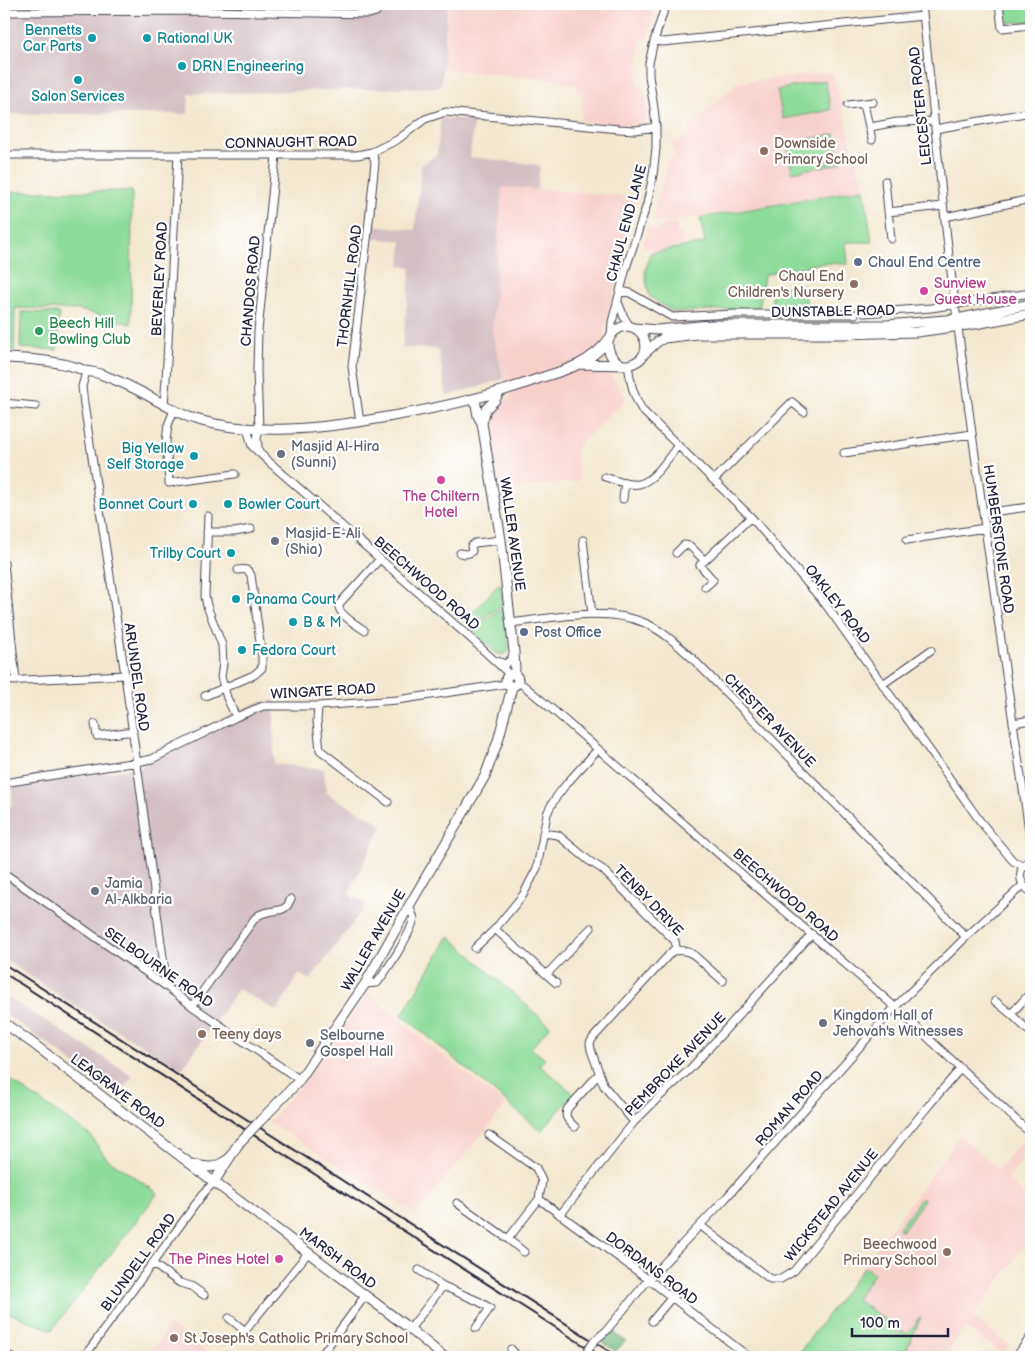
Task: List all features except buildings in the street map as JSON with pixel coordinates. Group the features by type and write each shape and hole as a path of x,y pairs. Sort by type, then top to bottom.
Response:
{"main road":[{"name":"DUNSTABLE ROAD","path":"645,352 664,338 696,334 917,332 1031,304"},
{"name":"DUNSTABLE ROAD","path":"632,327 657,330 710,325 957,323 1031,314"},
{"path":"4,358 62,364 98,373 131,387 174,410 204,422 259,429 317,428 412,413 475,399 579,364 595,353 619,328 632,327 643,335 646,347 645,352 638,361 625,364 579,364"},
{"path":"610,338 608,346 612,357 616,362 625,364"},
{"path":"482,423 486,409 495,400 499,392"},
{"name":"WALLER AVENUE","path":"214,1182 239,1143 300,1080 365,984 485,776 498,741 515,669 514,652 501,540 482,423 478,416 475,399"},
{"name":"LEAGRAVE ROAD","path":"4,1023 214,1182"},
{"path":"190,1164 212,1168 228,1160"},
{"name":"MARSH ROAD","path":"214,1182 410,1328 441,1356"}],"street":[{"name":"CHAUL END LANE","path":"610,338 612,322 626,268 647,204 653,176 656,127 649,63 666,4"},
{"name":"LEICESTER ROAD","path":"922,4 957,323"},
{"path":"998,4 1002,28 1031,26"},
{"path":"4,12 369,14 376,12"},
{"path":"654,41 663,42 923,16"},
{"path":"848,105 873,102"},
{"path":"864,104 872,140"},
{"name":"CONNAUGHT ROAD","path":"4,155 357,156 372,152 397,140 425,120 446,112 619,129 638,130 656,127"},
{"path":"935,129 1031,112"},
{"path":"870,127 897,122 934,121"},
{"name":"THORNHILL ROAD","path":"360,422 352,367 375,162 372,152"},
{"name":"BEVERLEY ROAD","path":"164,404 178,156"},
{"name":"CHANDOS ROAD","path":"259,429 258,331 276,156"},
{"path":"885,181 891,239"},
{"path":"945,217 1031,199"},
{"path":"888,212 943,206"},
{"name":"DUNSTABLE ROAD","path":"621,291 630,293 672,317 734,314 855,314"},
{"name":"DUNSTABLE ROAD","path":"864,313 955,305 1031,292"},
{"name":"CHAUL END LANE","path":"618,301 624,317 632,327"},
{"name":"HUMBERSTONE ROAD","path":"957,323 1031,843"},
{"name":"OAKLEY ROAD","path":"625,364 635,398 642,410 751,518 826,605 980,821 1013,861 1024,866"},
{"name":"ARUNDEL ROAD","path":"86,371 82,387 84,404 133,731 166,987"},
{"path":"714,480 792,402 804,412"},
{"path":"4,404 36,406"},
{"path":"174,410 168,426 166,441 169,483 235,474"},
{"name":"BEECHWOOD ROAD","path":"247,428 252,446 494,660 512,680 524,685 534,693 895,1007 1031,1134"},
{"path":"259,429 257,439 259,452"},
{"path":"844,453 972,434"},
{"path":"605,477 625,483 640,484 656,475 678,445"},
{"path":"623,499 625,483"},
{"path":"983,513 1029,506 1031,508"},
{"path":"208,516 205,596 222,645 223,664 221,677 227,698 236,717"},
{"path":"705,587 713,580 700,565 751,518"},
{"path":"907,540 985,528"},
{"path":"207,532 235,532 251,529"},
{"path":"460,553 465,555 470,553 472,551 471,546 475,543 501,540"},
{"path":"583,540 592,614"},
{"path":"676,553 684,545 690,546 704,560"},
{"path":"364,630 352,622 339,607 340,603 380,559"},
{"path":"4,563 6,599 16,681"},
{"path":"205,696 254,675 262,668 251,575 245,569 238,570"},
{"name":"CHESTER AVENUE","path":"511,624 592,614 618,616 647,624 668,637 966,938"},
{"path":"883,684 931,650"},
{"path":"494,660 506,664 514,652"},
{"path":"4,681 125,675"},
{"name":"WINGATE ROAD","path":"4,783 152,759 236,717 263,706 318,706 397,700 512,680"},
{"path":"318,706 317,720 320,750 388,802"},
{"path":"1013,723 1031,720"},
{"path":"95,724 97,736 133,731"},
{"path":"475,948 523,895 537,868 546,814 550,806 598,750"},
{"name":"TENBY DRIVE","path":"544,834 558,835 588,860 602,868 675,941 676,947 673,951 590,1043 604,1086 634,1122"},
{"path":"1031,859 1024,866 1020,875 1023,885 1031,892"},
{"name":"SELBOURNE ROAD","path":"4,873 300,1080"},
{"name":"ROMAN ROAD","path":"584,1357 594,1341 606,1330 648,1280 772,1147 895,1007 1023,885"},
{"path":"192,1006 255,918 261,913 286,907 291,899"},
{"path":"495,928 556,983"},
{"path":"547,974 591,928"},
{"name":"PEMBROKE AVENUE","path":"560,1215 634,1122 654,1100 690,1069 812,934"},
{"path":"673,951 682,950 694,955 723,981"},
{"path":"1011,1014 1031,992"},
{"path":"995,1001 1031,1033"},
{"name":"WICKSTEAD AVENUE","path":"700,1226 770,1279 781,1279 794,1271 961,1068"},
{"path":"575,1127 568,1120 566,1112 599,1074"},
{"path":"489,1135 536,1168 542,1181 539,1199 508,1239"},
{"name":"BLUNDELL ROAD","path":"84,1357 203,1194 214,1182"},
{"name":"DORDANS ROAD","path":"539,1199 749,1357"},
{"path":"457,1202 524,1252"},
{"path":"229,1318 245,1331 308,1253"},
{"path":"153,1264 204,1295"},
{"path":"419,1270 443,1286 478,1300 490,1308 476,1328"},
{"path":"410,1328 443,1286"},
{"path":"320,1357 365,1296"},
{"path":"652,1321 672,1298"},
{"path":"1016,1357 1031,1336"},
{"path":"511,1349 518,1357"},
{"path":"4,1354 12,1357"}],"shaded area":[{"path":"4,4 448,4 441,87 189,94 188,114 4,114"},
{"path":"449,4 653,4 651,29 646,40 641,39 638,68 637,85 642,88 646,98 647,118 644,124 581,122 583,94 576,92 577,84 444,69"},
{"name":"Downside Primary School","path":"833,72 864,189 659,223 652,221 666,172 665,163 667,160 675,158 673,144 688,135 691,126 737,83"},
{"path":"441,118 474,120 470,157 540,165 537,189 502,187 492,332 504,379 447,396 438,349 402,348 411,267 400,266 402,241 372,238 373,225 415,230 421,166 437,154"},
{"path":"502,186 636,197 599,357 626,398 575,449 579,481 500,489 490,419 491,411 496,404 510,397 492,332"},
{"path":"675,222 678,233 681,233 684,245 655,251 642,246 647,228 659,230 662,225"},
{"path":"276,701 274,712 274,764 324,769 326,793 383,825 348,894 367,904 310,980 299,974 277,1011 238,989 182,1069 66,1000 4,959 4,815 12,803 12,787 142,767 144,754 259,702"},
{"path":"368,993 424,1041 506,1105 416,1214 269,1122 307,1077"},
{"path":"4,995 133,1076 118,1095 4,1014"},
{"name":"Beechwood Primary School","path":"960,1136 998,1169 1024,1138 1031,1145 1031,1150 1007,1179 1031,1202 1031,1237 973,1317 1009,1345 1003,1354 965,1327 943,1357 810,1357 801,1350"},
{"name":"St Joseph's Catholic Primary School","path":"170,1325 205,1351 215,1357 148,1357"}],"green space":[{"path":"1005,4 1031,4 1031,21 1008,23"},
{"path":"825,80 831,110 783,119 777,90"},
{"path":"835,134 841,163 792,172 787,143"},
{"path":"864,189 872,242 846,242 848,264 821,263 764,275 759,310 673,312 649,296 645,273 650,253 705,243 700,218"},
{"path":"132,191 131,324 80,310 15,308 14,351 4,351 4,192"},
{"path":"806,286 806,304 772,305 771,287"},
{"name":"Beech Hill Bowling Club","path":"21,312 59,313 57,350 20,348"},
{"path":"500,583 503,605 470,627 465,621"},
{"path":"503,608 509,649 503,655 496,653 472,629"},
{"path":"449,936 550,1026 531,1048 545,1059 539,1065 574,1094 541,1131 402,1015"},
{"path":"4,1076 91,1136 106,1158 158,1193 52,1330 4,1311"},
{"path":"921,1198 924,1200 902,1231 898,1229"},
{"path":"864,1267 874,1274 856,1299 898,1329 896,1333 899,1335 901,1331 907,1334 921,1317 905,1353 910,1357 810,1357 801,1350"},
{"path":"613,1331 626,1341 616,1351 606,1345 601,1339"}],"railway":[{"path":"4,964 618,1357"},
{"path":"4,973 272,1147 602,1357"}],"place":[{"name":"Bennetts Car Parts","path":"92,38"},
{"name":"Rational UK","path":"147,38"},
{"name":"DRN Engineering","path":"182,66"},
{"name":"Salon Services","path":"78,80"},
{"name":"Downside Primary School","path":"764,151"},
{"name":"Chaul End Centre","path":"858,262"},
{"name":"Chaul End Children's Nursery","path":"854,284"},
{"name":"Sunview Guest House","path":"924,291"},
{"name":"Beech Hill Bowling Club","path":"39,331"},
{"name":"Masjid Al-Hira (Sunni)","path":"281,454"},
{"name":"Big Yellow Self Storage","path":"194,456"},
{"name":"The Chiltern Hotel","path":"441,480"},
{"name":"Bonnet Court","path":"193,504"},
{"name":"Bowler Court","path":"228,504"},
{"name":"Masjid-E-Ali (Shia)","path":"275,541"},
{"name":"Trilby Court","path":"231,553"},
{"name":"Panama Court","path":"236,599"},
{"name":"B & M","path":"293,622"},
{"name":"Post Office","path":"524,632"},
{"name":"Fedora Court","path":"242,650"},
{"name":"Jamia Al-Alkbaria","path":"95,891"},
{"name":"Kingdom Hall of Jehovah's Witnesses","path":"823,1023"},
{"name":"Teeny days","path":"202,1034"},
{"name":"Selbourne Gospel Hall","path":"310,1043"},
{"name":"Beechwood Primary School","path":"947,1252"},
{"name":"The Pines Hotel","path":"279,1259"},
{"name":"St Joseph's Catholic Primary School","path":"174,1338"}]}
